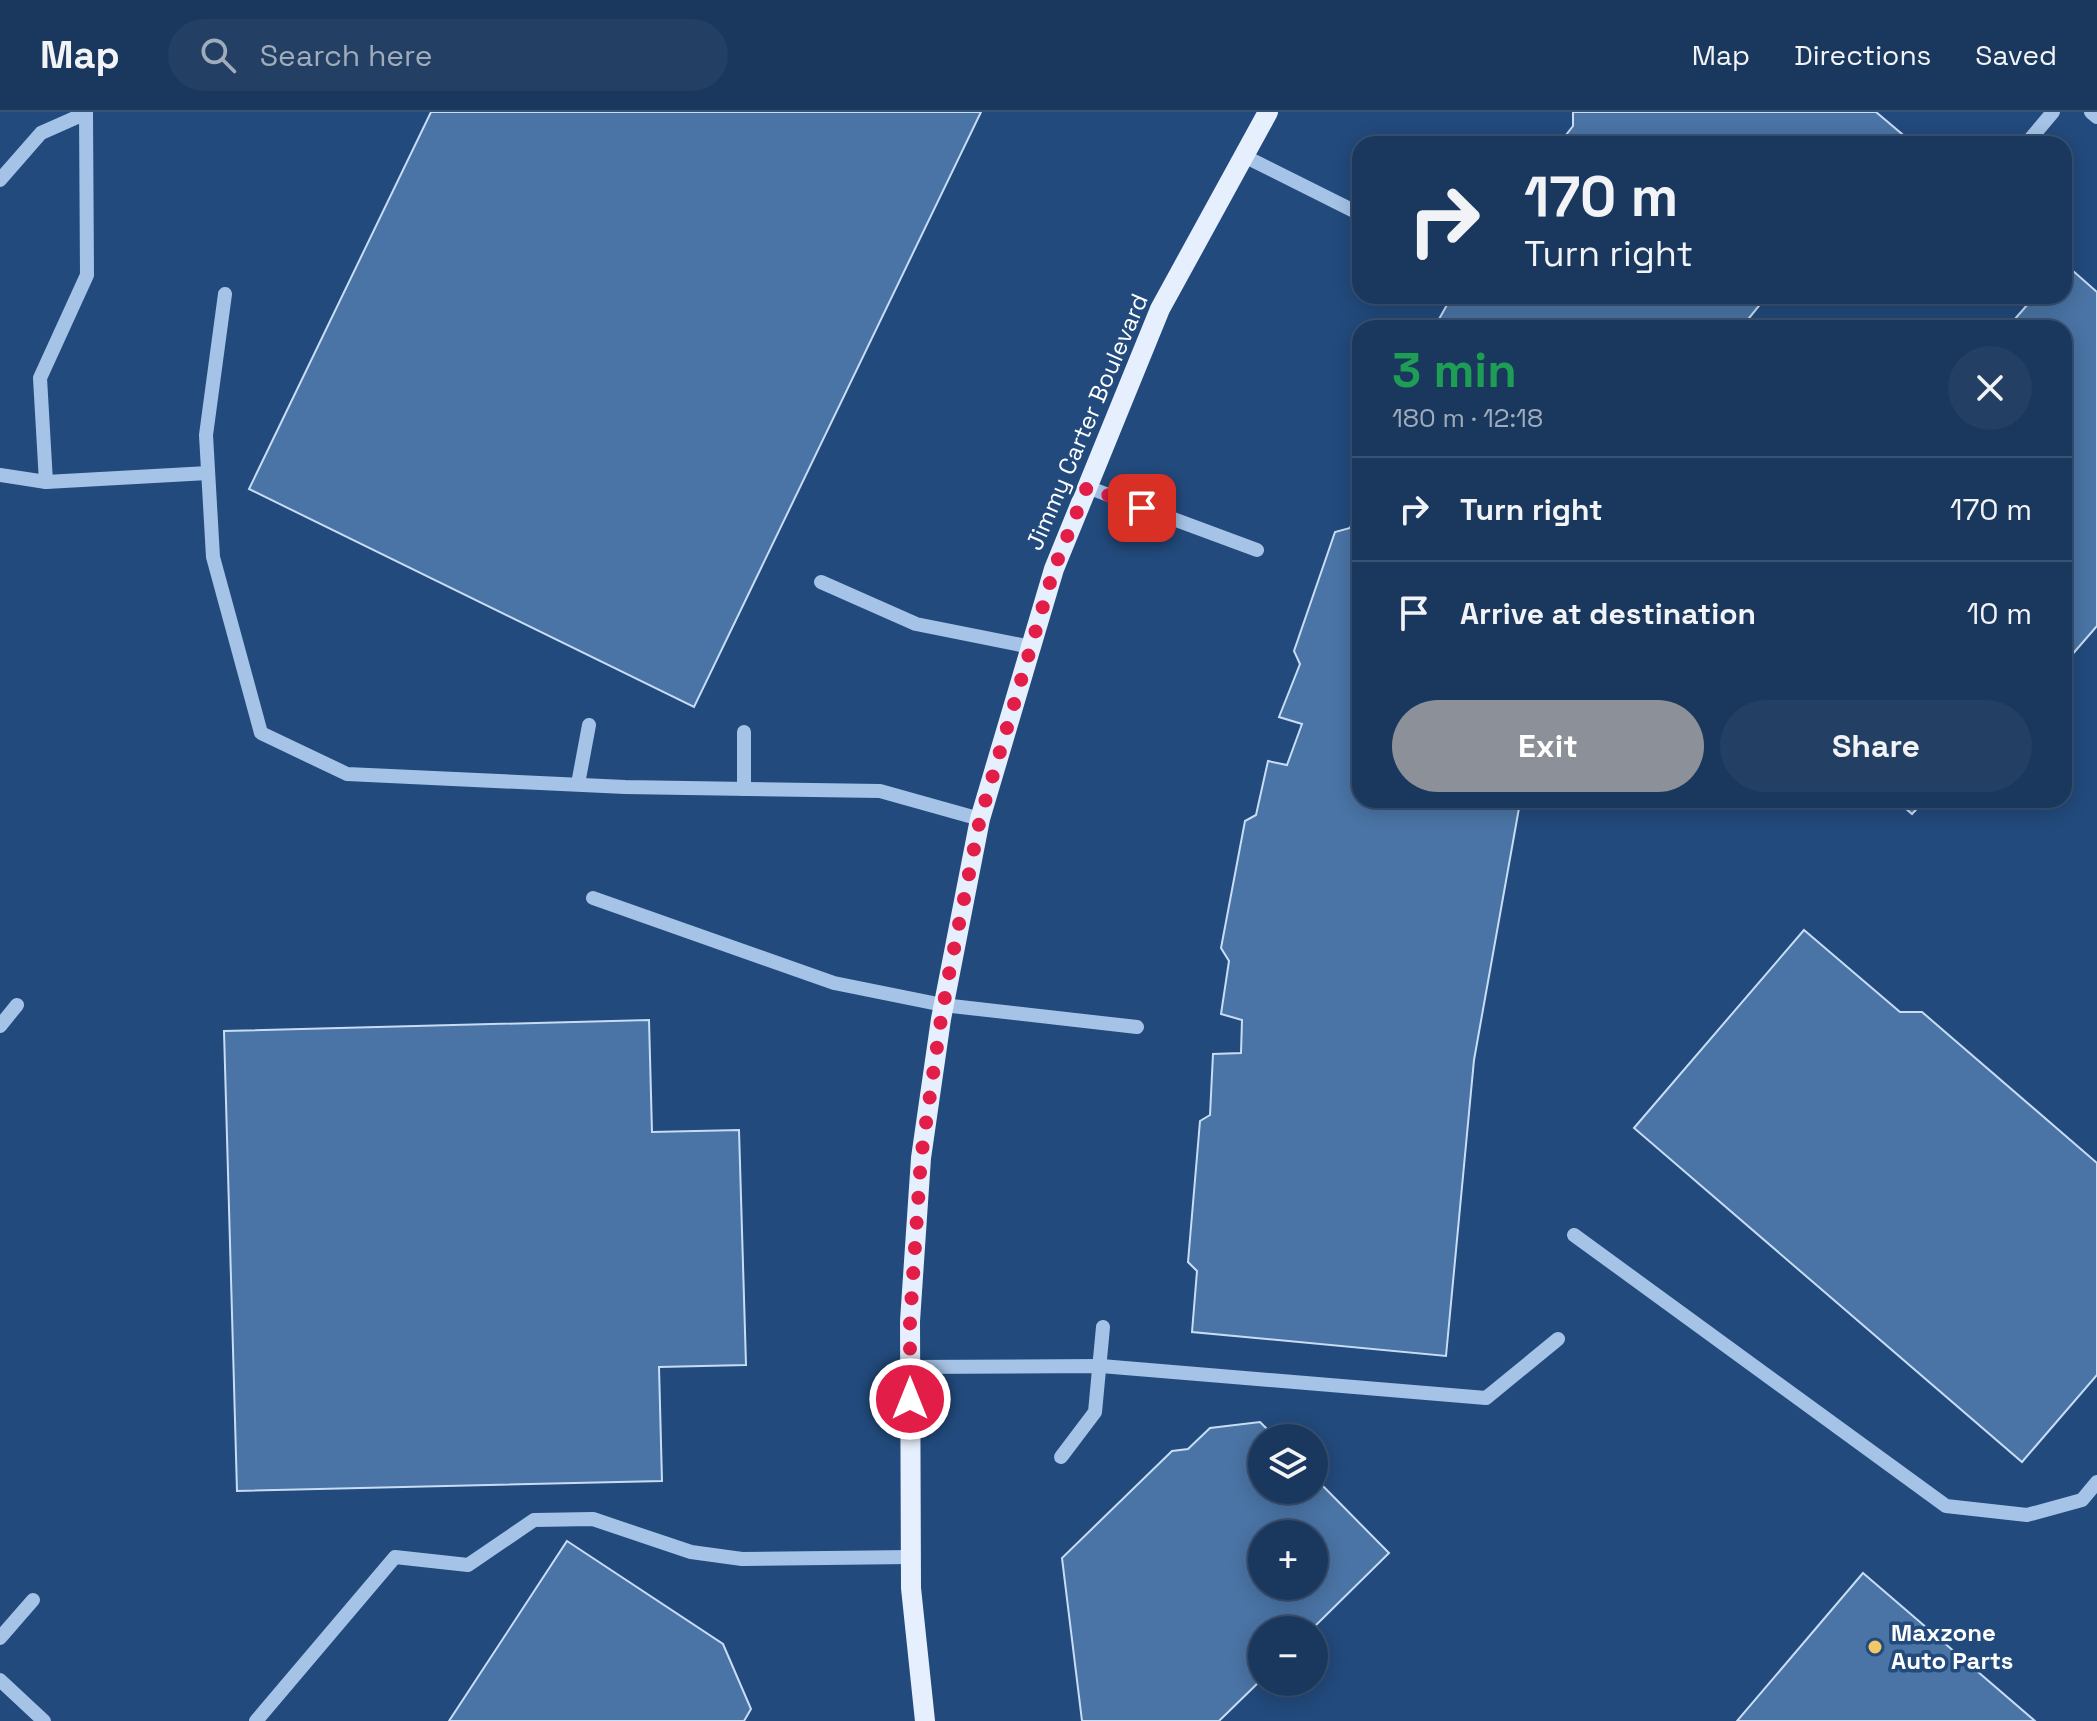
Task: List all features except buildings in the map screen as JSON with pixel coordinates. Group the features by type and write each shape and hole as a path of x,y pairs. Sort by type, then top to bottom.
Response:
{"main road":[{"name":"Jimmy Carter Boulevard","path":"925,1721 911,1588 910,1321 921,1158 943,1005 980,819 1054,569 1087,487 1160,309 1268,112"}],"street":[{"path":"2033,136 2053,112"},
{"path":"2091,112 2097,117"},
{"path":"0,180 41,133 86,113 87,275 40,378 46,482"},
{"path":"1244,156 1352,210"},
{"path":"225,294 206,435 213,557 261,733 347,774 578,784 880,791 980,819"},
{"path":"0,475 46,482 208,473"},
{"path":"1087,487 1257,550"},
{"path":"821,582 916,624 1031,647"},
{"path":"578,784 589,725"},
{"path":"744,732 744,789"},
{"path":"593,898 834,983 943,1005 1137,1027"},
{"path":"0,1026 17,1005"},
{"path":"1574,1235 1946,1506 2027,1515 2082,1500 2097,1482"},
{"path":"1061,1457 1095,1412 1103,1327"},
{"path":"910,1367 1101,1366 1486,1398 1558,1339"},
{"path":"256,1721 395,1557 468,1565 534,1520 593,1519 691,1552 742,1559 911,1557"},
{"path":"0,1638 33,1600"},
{"path":"0,1680 44,1721"}],"place":[{"name":"Maxzone Auto Parts","path":"1875,1647"}],"route":[{"path":"910,1399 910,1321 921,1158 941,1019 980,819 1054,569 1087,487 1142,508"}]}
